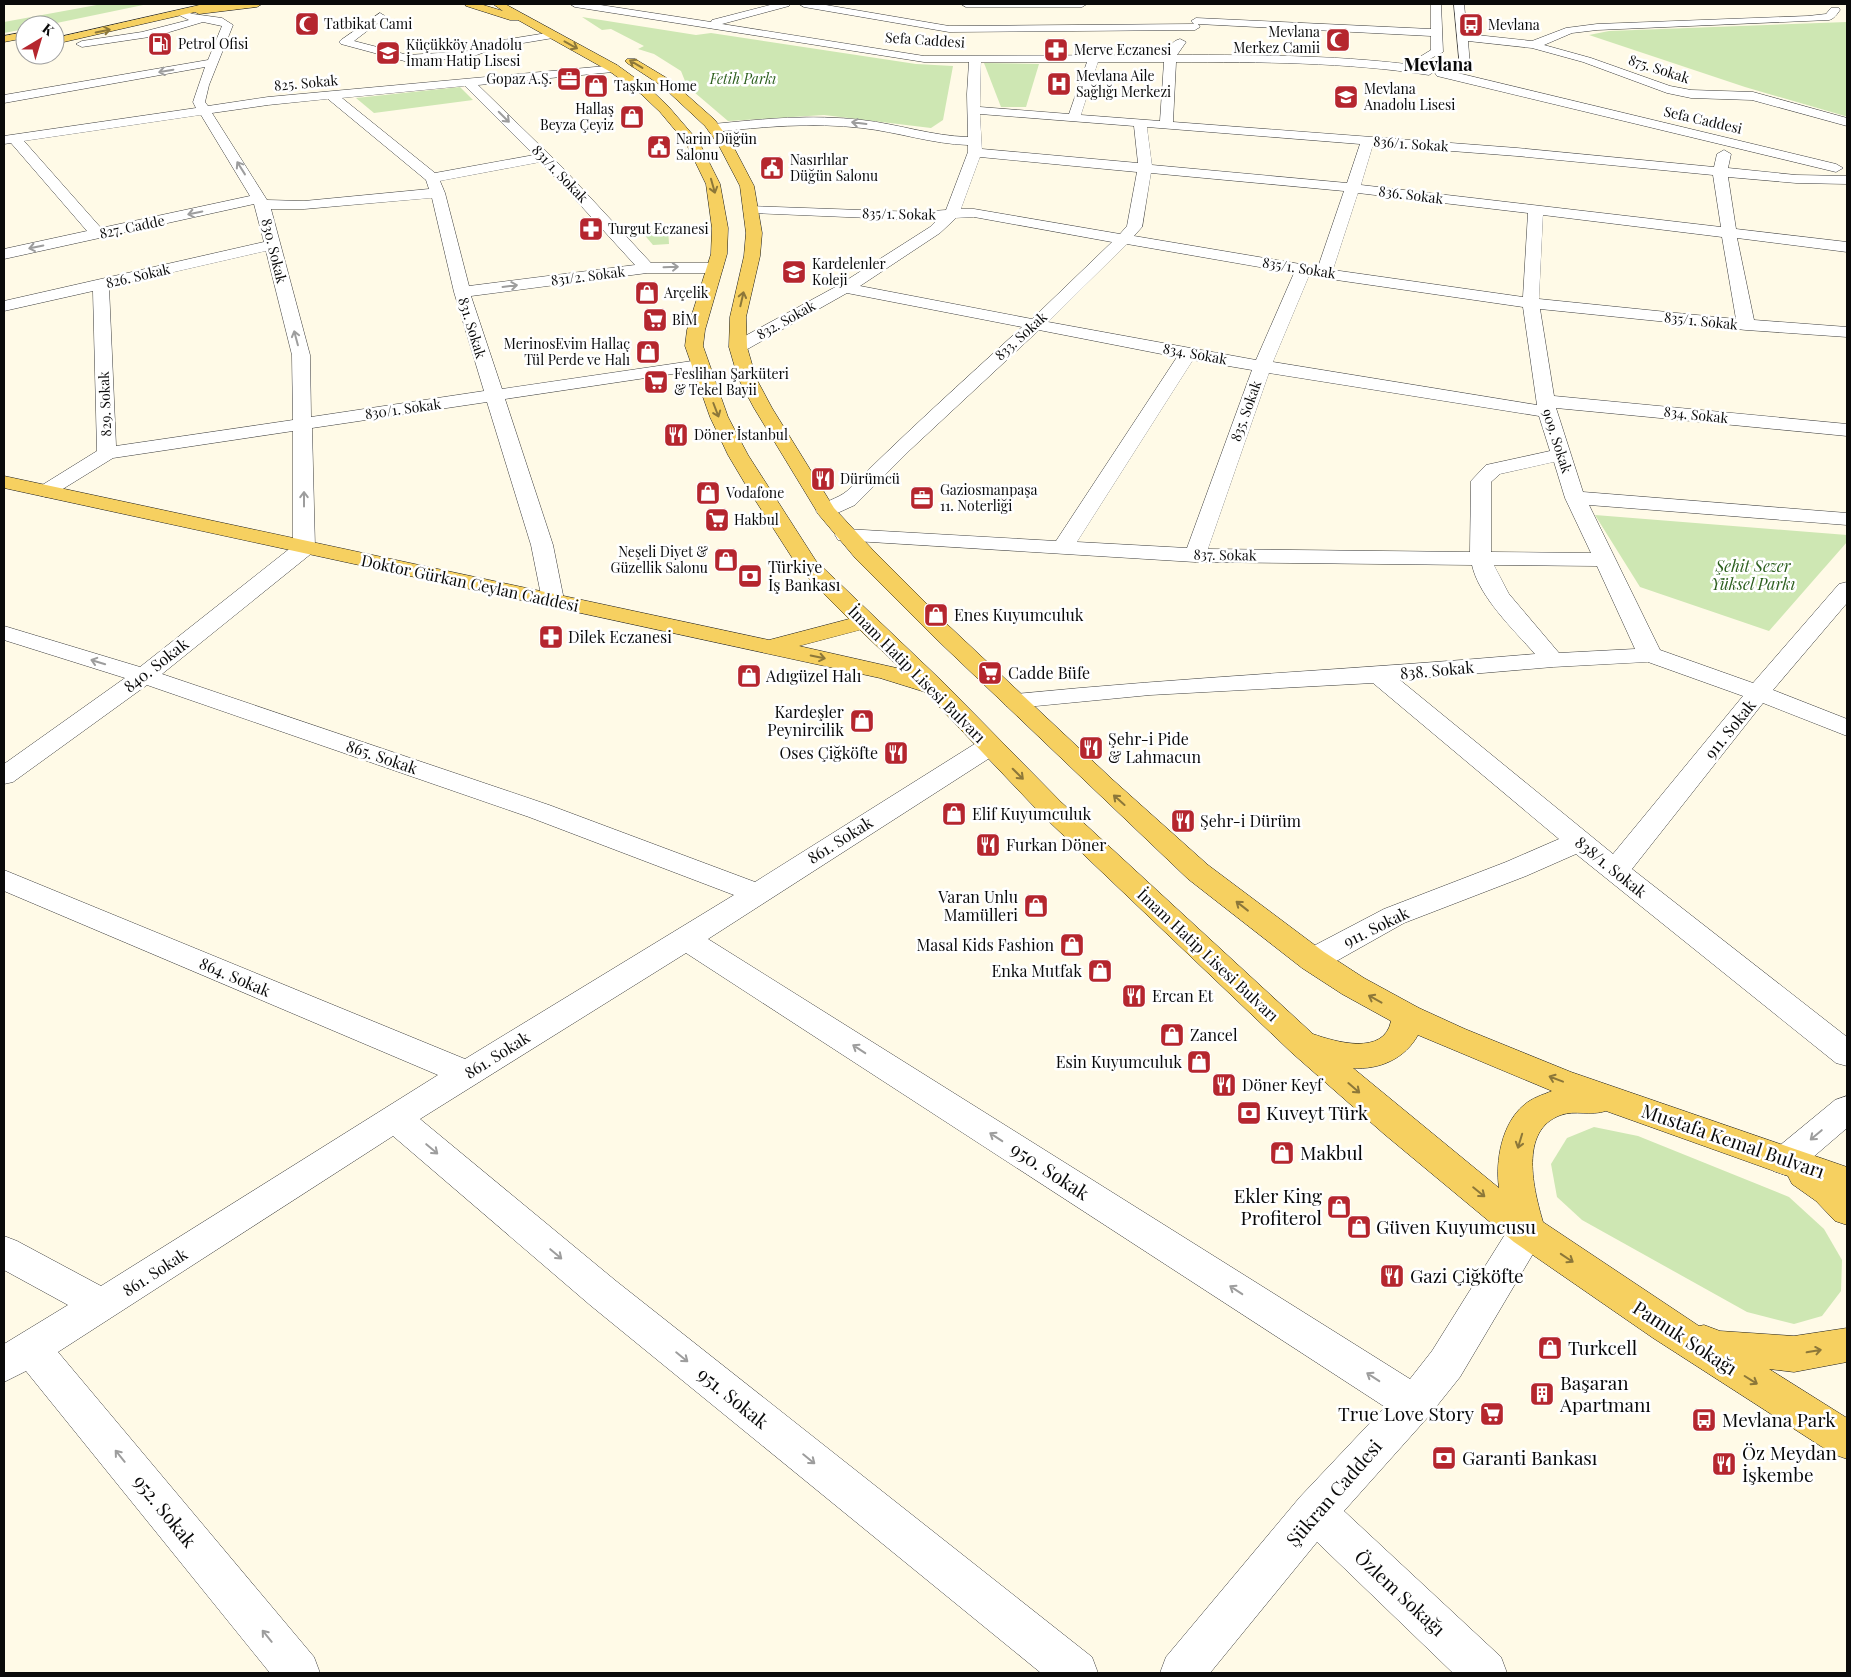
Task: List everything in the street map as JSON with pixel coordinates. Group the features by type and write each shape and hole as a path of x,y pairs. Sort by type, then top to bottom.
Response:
{"main road":[{"path":"90,22 216,4"},
{"path":"65,38 176,9 257,4"},
{"path":"470,4 530,22"},
{"name":"İmam Hatip Lisesi Bulvarı","path":"498,4 613,68 646,91 692,142 713,184 720,228 715,268 696,330 694,346 699,365 719,417 760,492 808,565 864,622 935,688 1051,808 1303,1044 1396,1124 1527,1231"},
{"path":"619,54 666,83 716,131 732,155 747,186 752,209 754,233 752,256 738,317 737,334 738,347 746,378 826,510 846,535 941,631 1198,872 1313,960 1353,986 1408,1016 1500,1057 1618,1101"},
{"path":"692,142 716,131"},
{"name":"Doktor Gürkan Ceylan Caddesi","path":"4,482 304,548 770,646 886,672 935,688"},
{"path":"770,646 864,622"},
{"path":"1303,1044 1338,1055 1362,1056 1380,1053 1391,1046 1403,1034 1408,1016"},
{"path":"1527,1231 1515,1176 1518,1146 1527,1122 1549,1105 1568,1100 1577,1098 1618,1101"},
{"name":"Mustafa Kemal Bulvarı","path":"1618,1101 1785,1161 1847,1181"},
{"path":"1785,1161 1828,1191 1847,1210"},
{"name":"Pamuk Sokağı","path":"1527,1231 1666,1326 1847,1440"},
{"path":"1666,1326 1720,1348 1794,1354 1847,1345"}],"street":[{"name":"Sefa Caddesi","path":"575,4 914,58 974,60 1170,57 1276,58 1382,64 1435,72 1727,143 1847,170"},
{"path":"767,4 782,5"},
{"path":"804,4 923,26 949,28 1195,20 1437,33"},
{"path":"966,4 1082,4"},
{"path":"1436,4 1431,16 1437,33 1436,52 1412,64 1414,67 1435,72 1458,72 1462,68 1459,4"},
{"path":"704,25 782,5"},
{"path":"1818,6 1847,13"},
{"name":"830. Sokak","path":"176,9 199,20 224,22 228,26 198,102 261,201 301,355 304,548"},
{"path":"1533,45 1570,30 1597,27 1808,20 1828,17 1835,10"},
{"path":"380,16 345,42 408,60 471,54 497,44 553,34"},
{"path":"65,42 82,44 152,34 177,29 199,20"},
{"path":"1166,124 1170,57 1173,49 1195,20"},
{"name":"875. Sokak","path":"1462,37 1533,45 1587,60 1667,89 1691,94 1753,96 1847,122"},
{"path":"82,44 99,55"},
{"name":"Sefa Caddesi","path":"1276,58 1316,56 1449,60 1462,68 1551,99"},
{"path":"1074,117 1094,58"},
{"name":"832. Sokak","path":"738,347 845,288 935,230 951,215 975,132 974,60"},
{"path":"4,99 214,62"},
{"path":"116,66 133,76"},
{"name":"825. Sokak","path":"9,139 204,110 613,68"},
{"name":"831/1. Sokak","path":"469,83 544,157 648,268"},
{"path":"332,96 435,186"},
{"name":"836/1. Sokak","path":"975,132 1074,117 1517,152 1825,181 1847,180"},
{"path":"716,131 824,120 894,129 943,140 975,132"},
{"name":"833. Sokak","path":"826,510 848,501 917,432 1036,324 1126,238 1134,227 1145,167 1140,122"},
{"name":"836. Sokak","path":"975,132 1145,167 1353,188 1847,247"},
{"path":"9,139 98,234"},
{"path":"1324,273 1368,141"},
{"path":"1727,143 1720,172 1729,234 1746,325"},
{"name":"827. Cadde","path":"4,254 261,201 304,205 435,186 544,157"},
{"name":"831. Sokak","path":"435,186 462,292 542,545 552,600"},
{"name":"835/1. Sokak","path":"752,209 918,216 974,213 1303,270 1531,303 1746,325 1847,332"},
{"name":"909. Sokak","path":"1536,210 1531,303 1546,406 1575,498 1650,656"},
{"name":"826. Sokak","path":"4,306 272,245"},
{"name":"831/2. Sokak","path":"462,292 648,268 715,268"},
{"name":"835. Sokak","path":"1195,555 1263,366 1303,270"},
{"name":"829. Sokak","path":"46,492 107,453 101,284"},
{"name":"834. Sokak","path":"845,288 1188,354 1263,366 1546,406 1847,430"},
{"path":"1062,548 1188,354"},
{"name":"830/1. Sokak","path":"107,453 699,365"},
{"path":"1553,660 1496,593 1484,571 1480,558 1481,481 1493,468 1561,455"},
{"path":"1575,498 1847,519"},
{"name":"837. Sokak","path":"846,535 1195,555 1604,560"},
{"name":"840. Sokak","path":"4,776 144,676 304,548"},
{"name":"911. Sokak","path":"1615,871 1758,693 1847,589"},
{"name":"865. Sokak","path":"4,633 144,676 539,811 757,893"},
{"name":"838. Sokak","path":"1015,701 1150,688 1379,675 1553,660 1650,656 1758,693 1847,728"},
{"name":"838/1. Sokak","path":"1379,675 1615,871 1847,1054"},
{"name":"861. Sokak","path":"17,1356 102,1305 394,1118 686,939 990,746"},
{"name":"911. Sokak","path":"1313,960 1394,916 1516,869 1580,841"},
{"name":"864. Sokak","path":"4,880 467,1074"},
{"name":"950. Sokak","path":"686,939 1414,1404"},
{"path":"1785,1161 1847,1109"},
{"name":"951. Sokak","path":"394,1118 603,1293 1076,1673"},
{"name":"Şükran Caddesi","path":"1182,1673 1315,1512 1414,1404 1446,1364 1527,1231"},
{"path":"4,1252 102,1305"},
{"name":"952. Sokak","path":"17,1356 298,1673"},
{"name":"Özlem Sokağı","path":"1315,1512 1486,1673"}],"green space":[{"path":"102,4 148,4 65,21 65,15 42,15"},
{"name":"Fetih Parkı","path":"582,17 696,35 711,33 916,64 953,66 943,120 931,128 824,115 728,121 687,86 681,71 654,54 638,49 644,46 611,29 602,30"},
{"path":"15,20 15,31 4,33 4,22"},
{"path":"1847,22 1847,116 1745,87 1589,35 1609,31"},
{"path":"984,63 1039,64 1026,107 1001,107"},
{"path":"460,87 473,100 374,113 356,98"},
{"path":"668,229 669,244 653,245 642,232"},
{"name":"Şehit Sezer Yüksel Parkı","path":"1595,515 1847,535 1847,542 1769,631 1640,587"},
{"path":"1594,1127 1638,1136 1789,1197 1824,1229 1842,1260 1841,1291 1822,1316 1794,1324 1747,1312 1582,1220 1557,1197 1551,1164 1567,1138"}],"place":[{"name":"Tatbikat Cami","path":"307,24"},
{"name":"Mevlana","path":"1471,25"},
{"name":"Mevlana Merkez Camii","path":"1338,40"},
{"name":"Petrol Ofisi","path":"160,44"},
{"name":"Merve Eczanesi","path":"1056,50"},
{"name":"Küçükköy Anadolu İmam Hatip Lisesi","path":"388,53"},
{"name":"Gopaz A.Ş.","path":"569,79"},
{"name":"Mevlana Aile Sağlığı Merkezi","path":"1059,84"},
{"name":"Taşkın Home","path":"596,86"},
{"name":"Mevlana Anadolu Lisesi","path":"1346,97"},
{"name":"Hallaş Beyza Çeyiz","path":"632,117"},
{"name":"Narin Düğün Salonu","path":"659,147"},
{"name":"Nasırlılar Düğün Salonu","path":"772,168"},
{"name":"Turgut Eczanesi","path":"591,229"},
{"name":"Kardelenler Koleji","path":"794,272"},
{"name":"Arçelik","path":"647,293"},
{"name":"BİM","path":"655,320"},
{"name":"MerinosEvim Hallaç Tül Perde ve Halı","path":"648,352"},
{"name":"Feslihan Şarküteri & Tekel Bayii","path":"656,382"},
{"name":"Döner İstanbul","path":"676,435"},
{"name":"Dürümcü","path":"823,479"},
{"name":"Vodafone","path":"708,493"},
{"name":"Gaziosmanpaşa 11. Noterliği","path":"922,498"},
{"name":"Hakbul","path":"717,520"},
{"name":"Neşeli Diyet & Güzellik Salonu","path":"726,560"},
{"name":"Türkiye İş Bankası","path":"750,576"},
{"name":"Enes Kuyumculuk","path":"936,615"},
{"name":"Dilek Eczanesi","path":"551,637"},
{"name":"Cadde Büfe","path":"990,673"},
{"name":"Adıgüzel Halı","path":"749,676"},
{"name":"Kardeşler Peynircilik","path":"862,721"},
{"name":"Şehr-i Pide & Lahmacun","path":"1091,748"},
{"name":"Oses Çiğköfte","path":"896,753"},
{"name":"Elif Kuyumculuk","path":"954,814"},
{"name":"Şehr-i Dürüm","path":"1183,821"},
{"name":"Furkan Döner","path":"988,845"},
{"name":"Varan Unlu Mamülleri","path":"1036,906"},
{"name":"Masal Kids Fashion","path":"1072,945"},
{"name":"Enka Mutfak","path":"1100,971"},
{"name":"Ercan Et","path":"1134,996"},
{"name":"Zancel","path":"1172,1035"},
{"name":"Esin Kuyumculuk","path":"1199,1062"},
{"name":"Döner Keyf","path":"1224,1085"},
{"name":"Kuveyt Türk","path":"1249,1113"},
{"name":"Makbul","path":"1282,1153"},
{"name":"Ekler King Profiterol","path":"1339,1207"},
{"name":"Güven Kuyumcusu","path":"1359,1227"},
{"name":"Gazi Çiğköfte","path":"1392,1276"},
{"name":"Turkcell","path":"1550,1348"},
{"name":"Başaran Apartmanı","path":"1542,1394"},
{"name":"True Love Story","path":"1492,1414"},
{"name":"Mevlana Park","path":"1704,1420"},
{"name":"Garanti Bankası","path":"1444,1458"},
{"name":"Öz Meydan İşkembe","path":"1724,1464"}],"district":[{"name":"Mevlana","path":"1438,65"}]}
